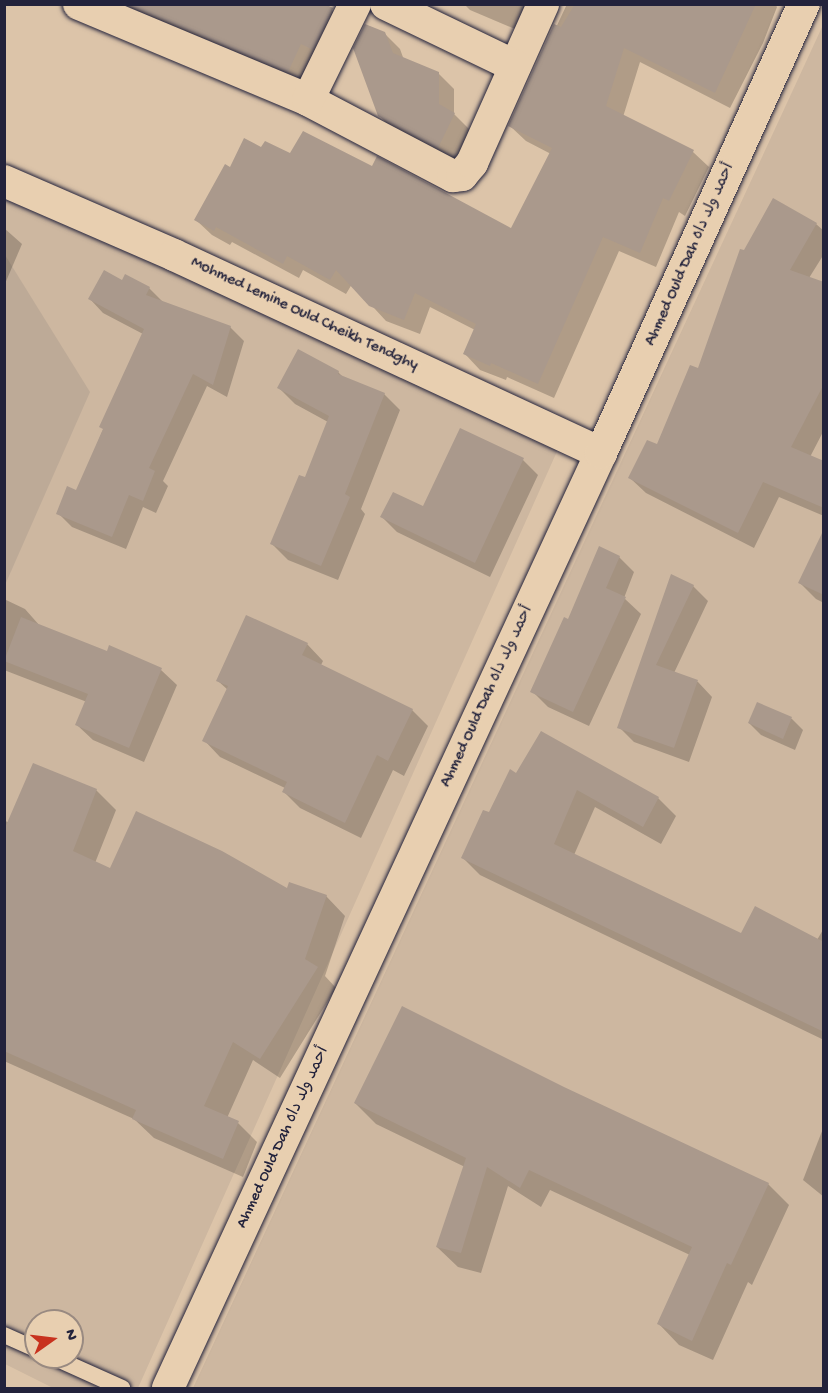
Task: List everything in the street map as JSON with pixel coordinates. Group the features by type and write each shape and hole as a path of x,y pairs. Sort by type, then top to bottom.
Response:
{"street":[{"path":"79,4 308,100 453,176 462,175 472,163 543,4"},
{"path":"308,100 355,4"},
{"path":"386,4 515,66"},
{"name":"Ahmed Ould Dah أحمد ولد داه","path":"168,1389 601,453 804,4"},
{"name":"Mohmed Lemine Ould Cheikh Tendghy","path":"4,181 174,255 601,453"}],"lane":[{"path":"4,1335 24,1344"},
{"path":"79,1369 122,1389"}],"shaded area":[{"path":"823,25 823,1388 193,1388"},
{"path":"4,195 559,447 138,1388 53,1388 5,1364"},
{"path":"5,255 90,392 5,585"}],"building":[{"path":"127,4 325,4 333,8 313,50 301,44 288,72"},
{"path":"575,4 756,4 715,93 624,48 606,106 694,150 669,201 663,198 640,253 603,237 538,384 491,363 490,366 463,354 476,324 415,293 404,320 369,306 336,270 330,280 287,256 283,264 216,227 214,231 194,220 225,164 230,167 244,138 261,147 265,141 290,153 303,131 372,166 377,156 511,228 552,148 508,126 554,24 561,27"},
{"path":"365,24 385,32 393,53 439,72 439,104 455,113 438,148 378,116 353,48"},
{"path":"773,198 817,223 790,270 824,282 824,384 791,447 824,461 824,508 763,482 738,533 628,478 647,440 657,444 690,365 698,368 740,249 744,250"},
{"path":"104,270 122,280 125,274 150,287 146,295 231,326 213,385 193,374 149,468 155,471 143,501 129,495 112,537 56,514 67,486 76,490 103,429 99,427 144,329 88,299"},
{"path":"298,349 339,371 338,374 385,393 345,494 350,497 321,566 270,544 299,475 305,477 329,416 277,388"},
{"path":"460,428 524,458 475,563 380,517 393,492 423,506"},
{"path":"824,529 824,595 798,583"},
{"path":"599,546 620,556 606,588 626,597 573,712 530,692 564,617 568,619"},
{"path":"671,574 694,585 656,665 698,680 674,748 617,728"},
{"path":"246,615 308,643 302,655 413,709 388,761 377,755 345,823 282,792 287,782 202,741 228,686 216,681"},
{"path":"21,617 107,651 109,645 162,668 129,748 75,725 88,694 4,661"},
{"path":"757,702 792,717 783,739 748,723"},
{"path":"541,731 659,797 643,827 577,790 554,844 741,933 755,906 824,942 824,1032 461,858 483,810 489,812 510,769 516,773"},
{"path":"33,763 97,789 73,851 110,868 136,811 222,851 287,888 289,882 327,895 305,959 318,967 260,1059 233,1042 204,1106 239,1121 223,1159 132,1119 136,1110 4,1051 4,830"},
{"path":"402,1006 564,1087 769,1183 731,1265 727,1263 692,1341 657,1324 692,1247 529,1170 520,1188 487,1167 461,1253 436,1247 466,1158 354,1103"}]}
